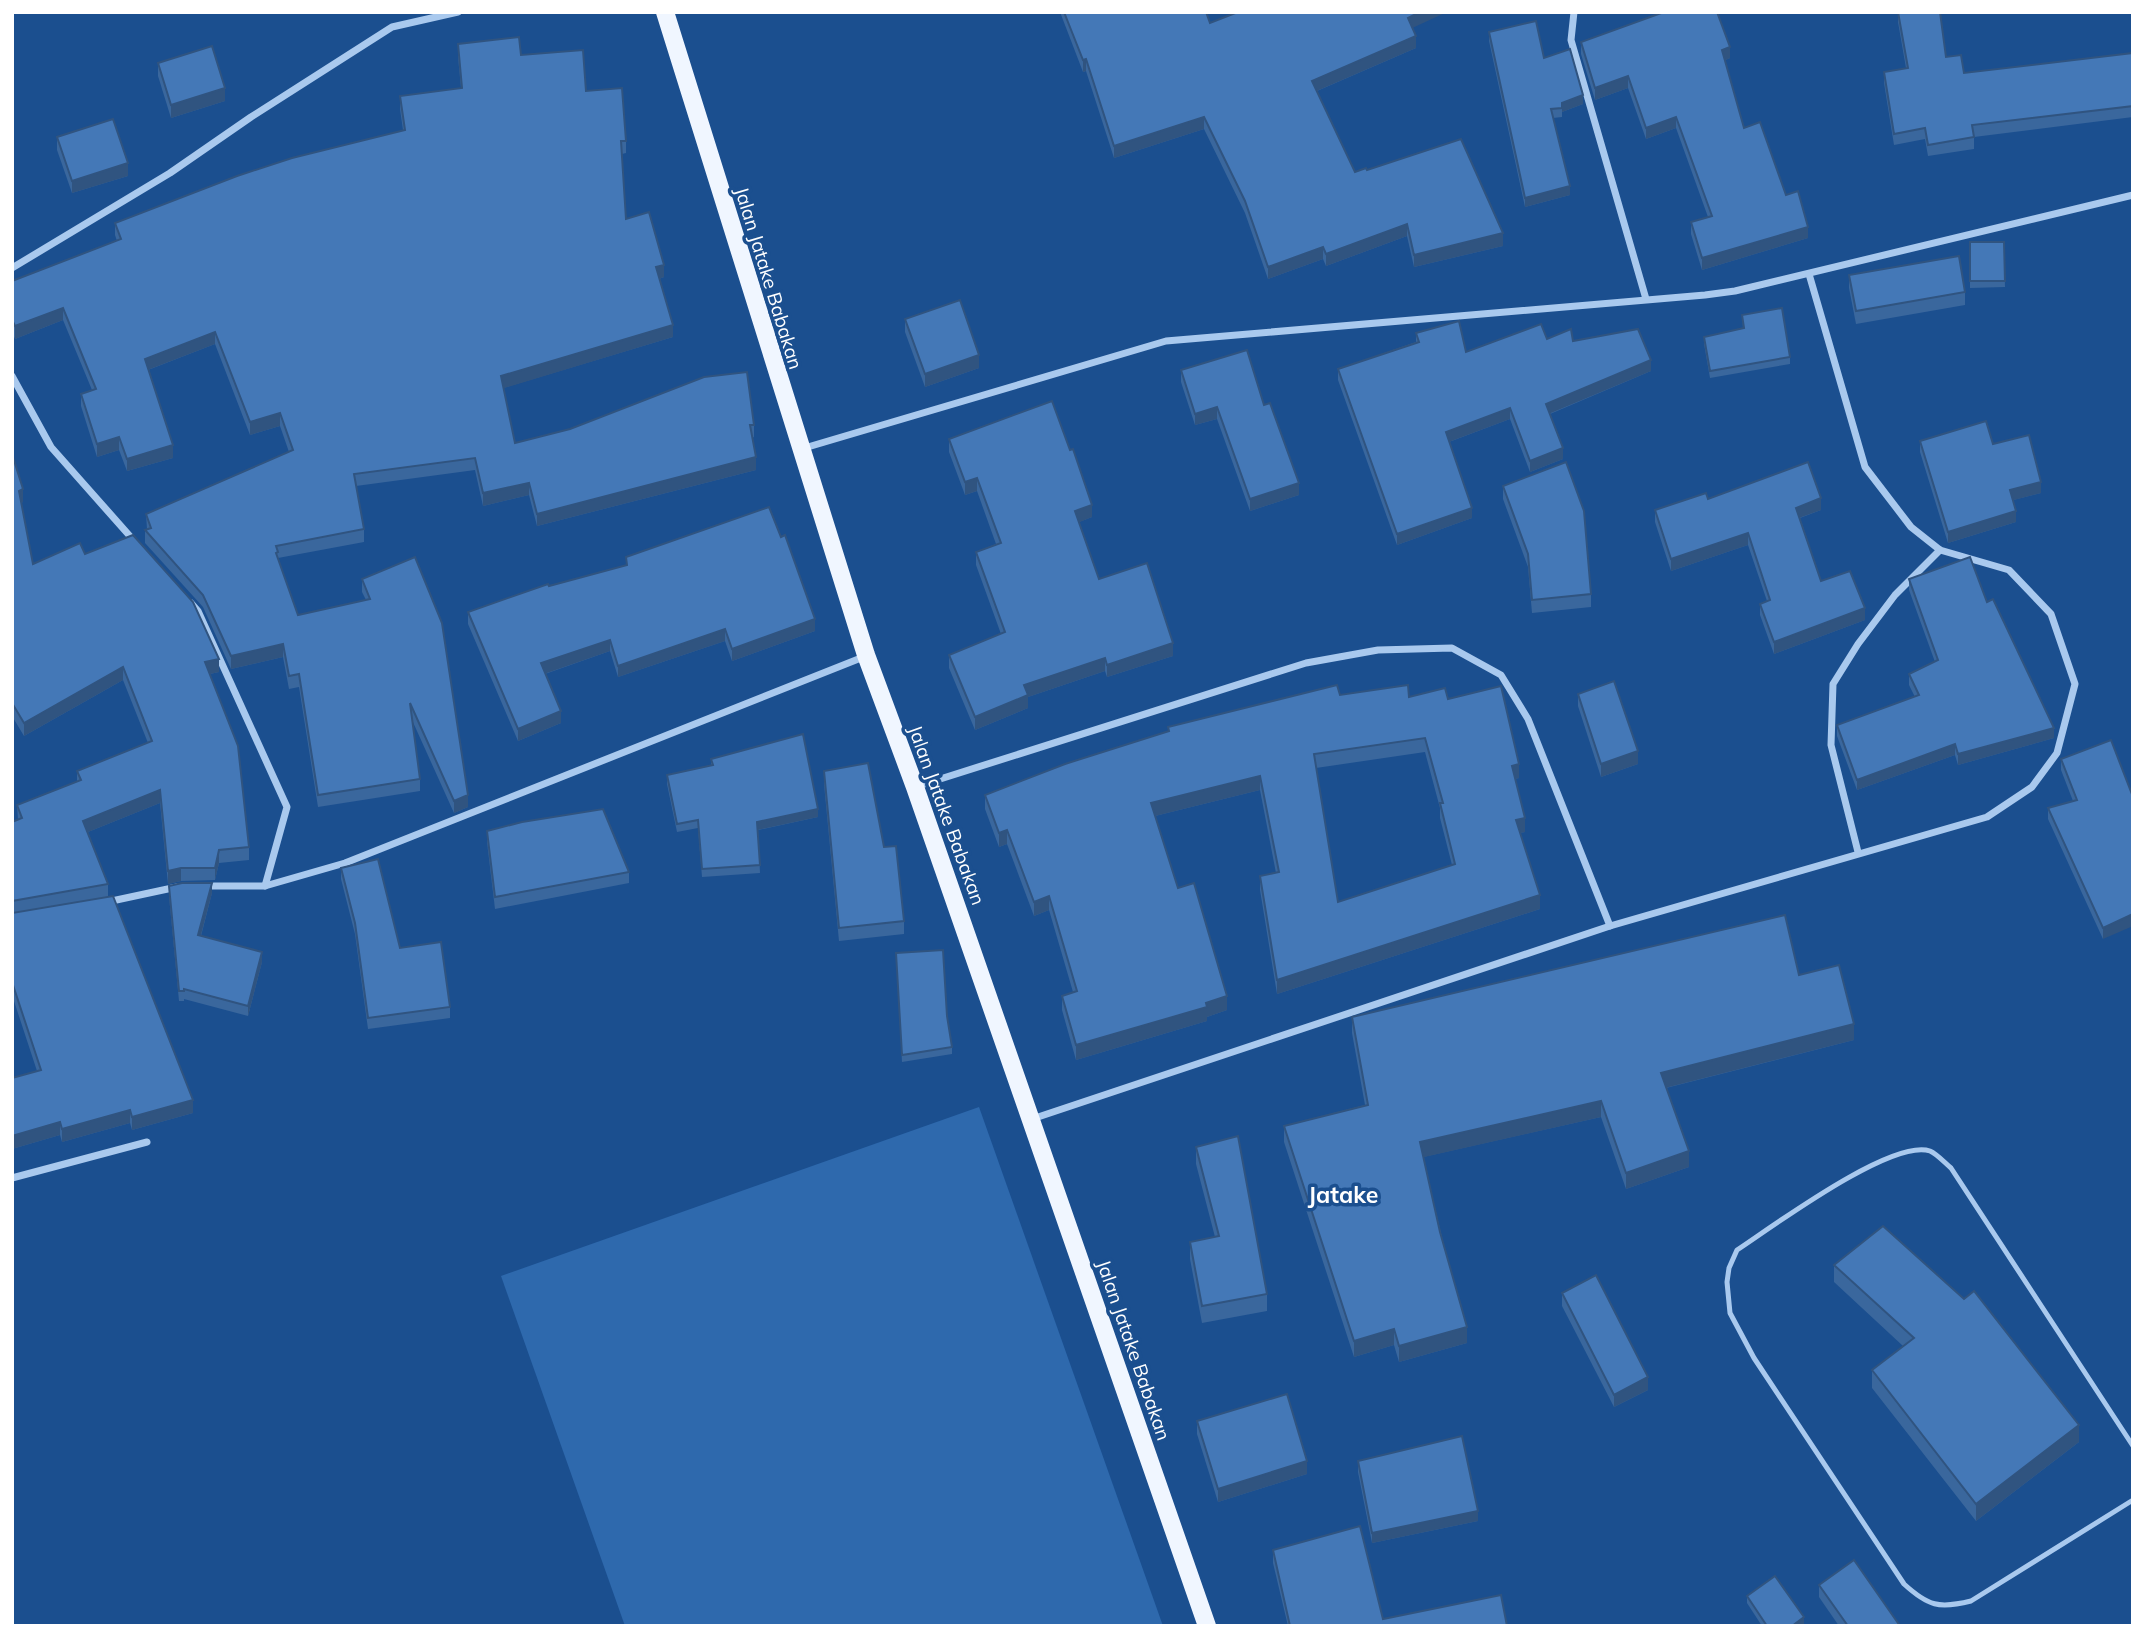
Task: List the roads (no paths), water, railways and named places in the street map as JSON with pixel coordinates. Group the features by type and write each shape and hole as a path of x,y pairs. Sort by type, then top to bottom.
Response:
{"main road":[{"name":"Jalan Jatake Babakan","path":"665,12 866,655 915,787 1208,1626"}],"street":[{"path":"12,268 170,173 251,117 392,27 458,12"},
{"path":"1574,12 1571,40 1646,299"},
{"path":"800,449 1166,341 1735,291 2133,195"},
{"path":"1031,1119 1610,926 1858,852 1987,817 2032,787 2057,753 2075,684 2051,614 2009,570 1940,550 1911,527 1865,467 1809,274"},
{"path":"12,376 51,447 142,549"},
{"path":"1858,852 1831,745 1833,684 1858,644 1895,595 1940,550"},
{"path":"189,601 198,611 287,807 265,886"},
{"path":"915,787 1306,663 1378,650 1452,648 1502,675 1528,719 1610,926"},
{"path":"193,887 265,886 345,863 866,655"},
{"path":"100,904 181,887"},
{"path":"12,1178 147,1142"}],"lane":[{"path":"2133,1446 1951,1168 1931,1151 1913,1150 1868,1166 1737,1250 1729,1268 1727,1282 1730,1313 1754,1358 1904,1584 1921,1599 1934,1605 1953,1606 1971,1601 2133,1500"}],"district":[{"name":"Jatake","path":"1343,1195"}]}
